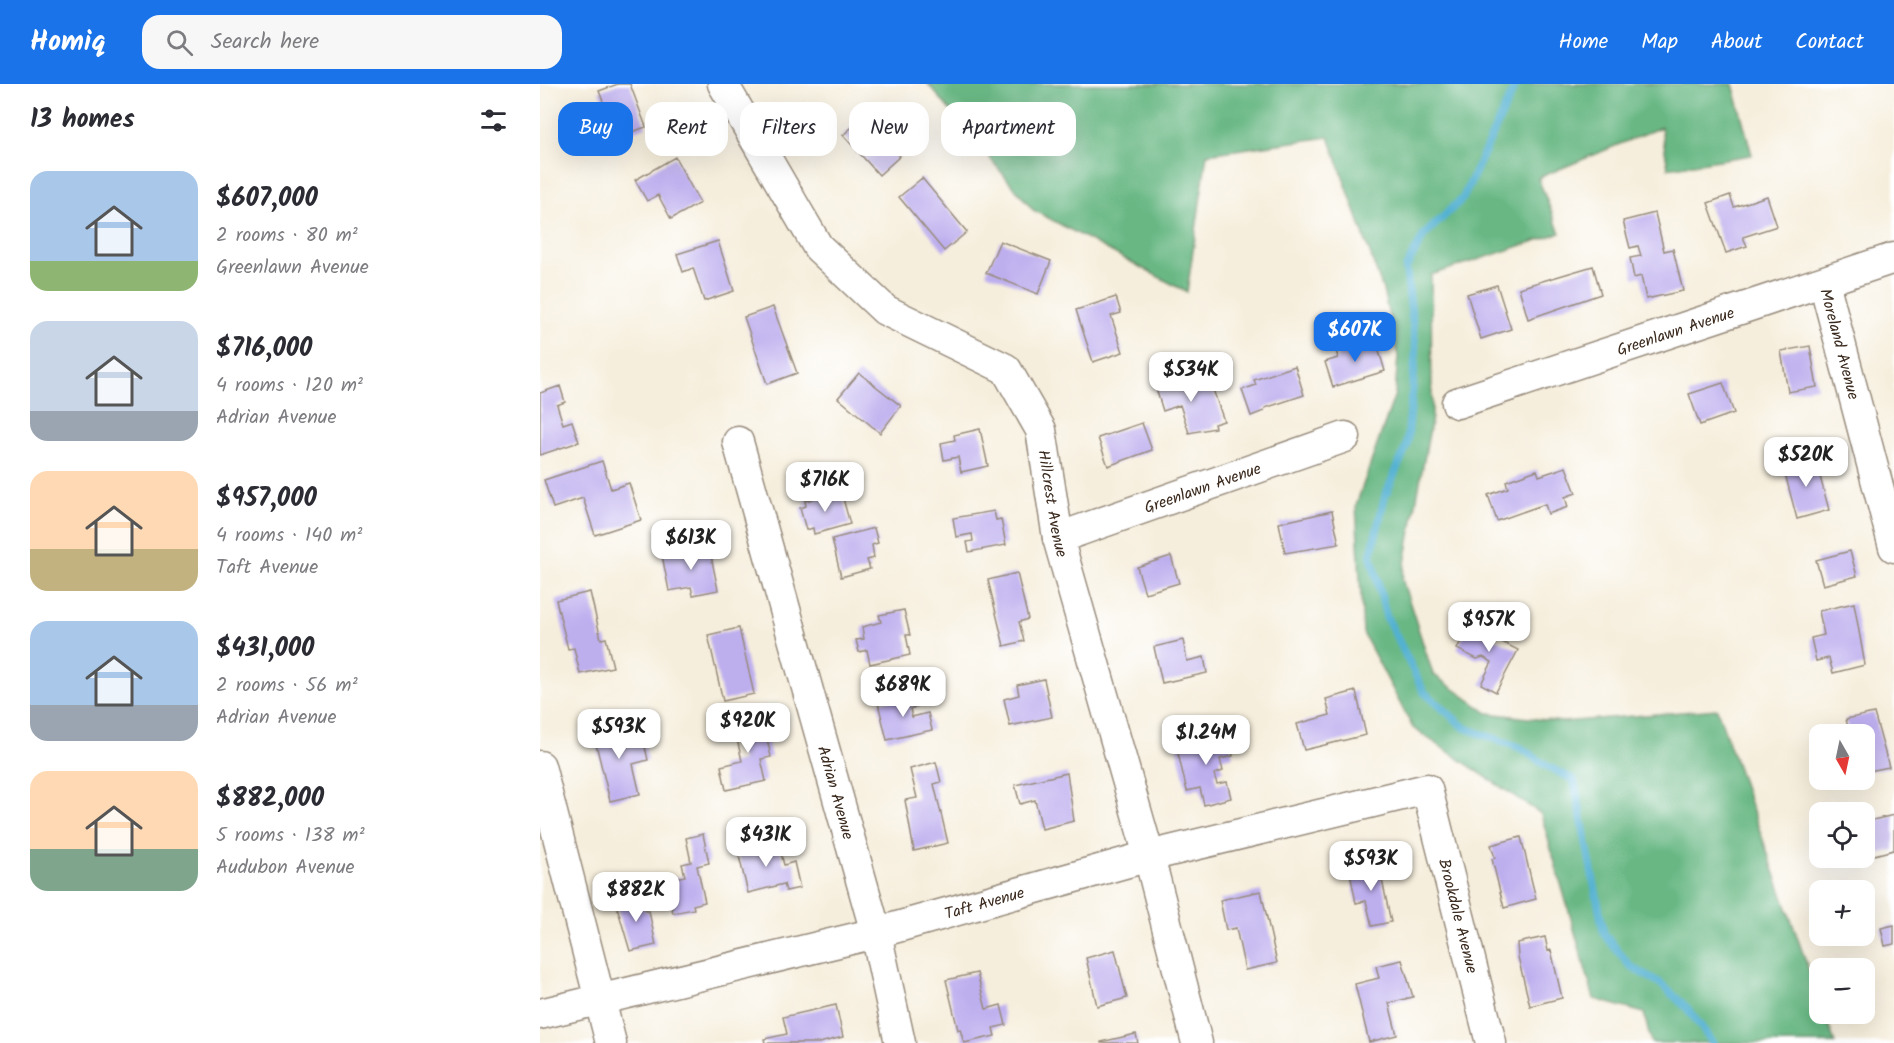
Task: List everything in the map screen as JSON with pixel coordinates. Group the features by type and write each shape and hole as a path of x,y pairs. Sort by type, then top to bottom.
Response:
{"street":[{"name":"Hillcrest Avenue","path":"723,84 818,247 885,310 1006,369 1041,430 1058,538 1149,856 1197,1043"},
{"name":"Greenlawn Avenue","path":"1457,404 1894,258"},
{"name":"Moreland Avenue","path":"1824,282 1894,547"},
{"name":"Greenlawn Avenue","path":"1058,538 1346,437"},
{"name":"Adrian Avenue","path":"738,442 876,933 900,1043"},
{"path":"540,766 611,1043"},
{"name":"Taft Avenue","path":"540,1014 876,933 1149,856 1427,789"},
{"name":"Brookdale Avenue","path":"1427,789 1491,1043"}],"green space":[{"path":"928,84 1733,84 1752,155 1668,168 1661,127 1538,178 1560,233 1431,275 1432,417 1402,579 1433,674 1488,713 1562,722 1717,709 1809,971 1809,1024 1828,1024 1835,1043 1651,1043 1644,1013 1594,999 1541,814 1413,728 1363,633 1356,505 1395,394 1398,356 1383,290 1329,137 1207,154 1187,292 1033,210 988,156 1076,156 1076,102 943,102"}],"building":[{"path":"618,84 630,84 645,127 633,131 633,102 603,102 599,91"},
{"path":"849,130 849,142 843,135"},
{"path":"862,156 900,156 879,175"},
{"path":"675,157 700,203 671,219 658,195 647,201 635,180"},
{"path":"922,178 967,232 944,251 899,197"},
{"path":"1730,195 1734,207 1767,196 1777,226 1743,237 1747,246 1726,253 1708,203"},
{"path":"1655,213 1664,251 1673,249 1683,291 1646,299 1641,276 1634,278 1630,258 1641,256 1638,246 1630,248 1623,221"},
{"path":"718,241 734,291 704,301 693,268 683,272 677,254"},
{"path":"1000,241 1051,261 1038,294 986,273"},
{"path":"1593,266 1601,294 1528,319 1519,288"},
{"path":"1497,285 1511,329 1481,339 1467,294"},
{"path":"1116,297 1121,313 1111,316 1123,352 1093,362 1076,310"},
{"path":"773,307 797,373 767,384 744,317"},
{"path":"1375,338 1385,371 1333,387 1325,362 1338,358 1336,350"},
{"path":"1810,346 1817,387 1788,392 1781,351"},
{"path":"1295,366 1304,395 1265,408 1264,411 1251,416 1242,390 1256,385 1254,380"},
{"path":"859,373 901,406 880,433 838,398"},
{"path":"1170,374 1175,389 1209,378 1224,421 1214,424 1215,428 1189,433 1180,405 1163,411 1153,379"},
{"path":"1723,383 1734,413 1700,425 1689,394"},
{"path":"560,386 565,402 557,405 563,424 572,421 579,442 540,455 540,393"},
{"path":"1142,423 1152,450 1108,466 1098,438"},
{"path":"980,429 988,466 961,472 958,457 944,460 941,443 955,440 954,435"},
{"path":"1815,458 1829,510 1797,519 1783,466"},
{"path":"602,461 611,489 629,483 641,520 595,535 583,498 553,508 544,480"},
{"path":"1566,467 1576,493 1565,497 1568,507 1548,514 1545,504 1497,521 1488,495 1508,488 1506,481 1537,470 1539,476"},
{"path":"841,491 850,524 814,534 813,528 806,530 800,508 806,506 805,501"},
{"path":"994,511 996,520 1001,519 1006,545 969,552 967,542 973,541 972,534 956,537 953,518"},
{"path":"1332,511 1339,544 1285,553 1279,523"},
{"path":"874,528 878,543 872,545 874,558 867,560 870,569 841,577 832,539"},
{"path":"709,546 718,590 693,595 691,587 669,591 662,555"},
{"path":"1850,551 1857,576 1823,585 1816,560"},
{"path":"1171,556 1179,583 1145,593 1137,567"},
{"path":"1017,573 1028,619 1019,622 1024,641 1004,646 988,580"},
{"path":"590,592 601,639 606,638 613,667 580,674 574,648 568,649 556,600"},
{"path":"1854,603 1865,665 1833,673 1829,658 1816,661 1811,638 1824,635 1819,611"},
{"path":"904,610 910,635 906,635 910,655 870,664 867,650 859,652 856,640 864,639 862,627 881,622 879,615"},
{"path":"1483,622 1496,629 1492,637 1518,650 1496,692 1481,684 1492,662 1483,657 1477,659 1457,649 1469,625 1478,630"},
{"path":"739,628 754,694 723,701 708,635"},
{"path":"1183,640 1187,661 1204,657 1207,673 1162,683 1154,647"},
{"path":"1044,679 1052,717 1010,726 1004,699 1019,695 1017,685"},
{"path":"1356,691 1366,735 1304,750 1297,724 1330,715 1326,699"},
{"path":"915,694 918,706 910,709 912,717 928,713 932,730 887,740 878,703"},
{"path":"1874,713 1889,767 1875,770 1875,724 1847,724 1846,719"},
{"path":"762,715 771,757 761,759 766,781 726,790 721,766 742,761 733,721"},
{"path":"623,721 627,742 643,738 648,760 633,764 640,794 610,801 592,728"},
{"path":"1228,732 1233,756 1220,759 1223,771 1214,774 1217,784 1227,782 1231,798 1204,805 1200,788 1187,791 1176,745"},
{"path":"936,762 941,782 934,784 948,843 914,851 905,800 917,798 910,769"},
{"path":"1067,773 1074,821 1042,829 1035,800 1020,804 1015,785"},
{"path":"1894,815 1894,850 1875,855 1875,819"},
{"path":"703,834 709,863 697,866 705,902 693,905 694,909 673,913 666,880 685,876 682,864 691,862 686,838"},
{"path":"1521,837 1536,899 1504,908 1492,859 1495,858 1491,845"},
{"path":"756,838 758,847 778,842 784,865 794,862 800,888 786,891 784,884 748,893 738,852 745,850 743,841"},
{"path":"1378,861 1391,922 1372,926 1366,901 1356,903 1349,868"},
{"path":"1261,891 1277,963 1245,970 1236,928 1226,930 1220,900"},
{"path":"641,894 645,911 649,911 656,945 630,951 615,900"},
{"path":"1894,925 1894,944 1885,946 1881,928"},
{"path":"1545,937 1548,951 1551,950 1562,998 1530,1006 1518,957 1517,943"},
{"path":"1115,950 1127,998 1097,1006 1086,958"},
{"path":"1402,960 1413,997 1389,1003 1397,1035 1369,1042 1355,984 1379,978 1376,966"},
{"path":"977,973 986,1009 1001,1005 1006,1025 993,1028 995,1036 964,1043 960,1029 958,1030 946,980"},
{"path":"836,1005 843,1037 819,1043 765,1043 764,1039 787,1034 783,1017"},
{"path":"1136,1034 1138,1043 1101,1043 1101,1042"}],"waterway":[{"path":"1516,84 1463,198 1424,235 1406,268 1416,351 1407,445 1385,496 1371,555 1386,616 1424,692 1465,728 1521,748 1545,765 1574,780 1604,934 1631,967 1660,983 1687,1008 1713,1043"}]}
